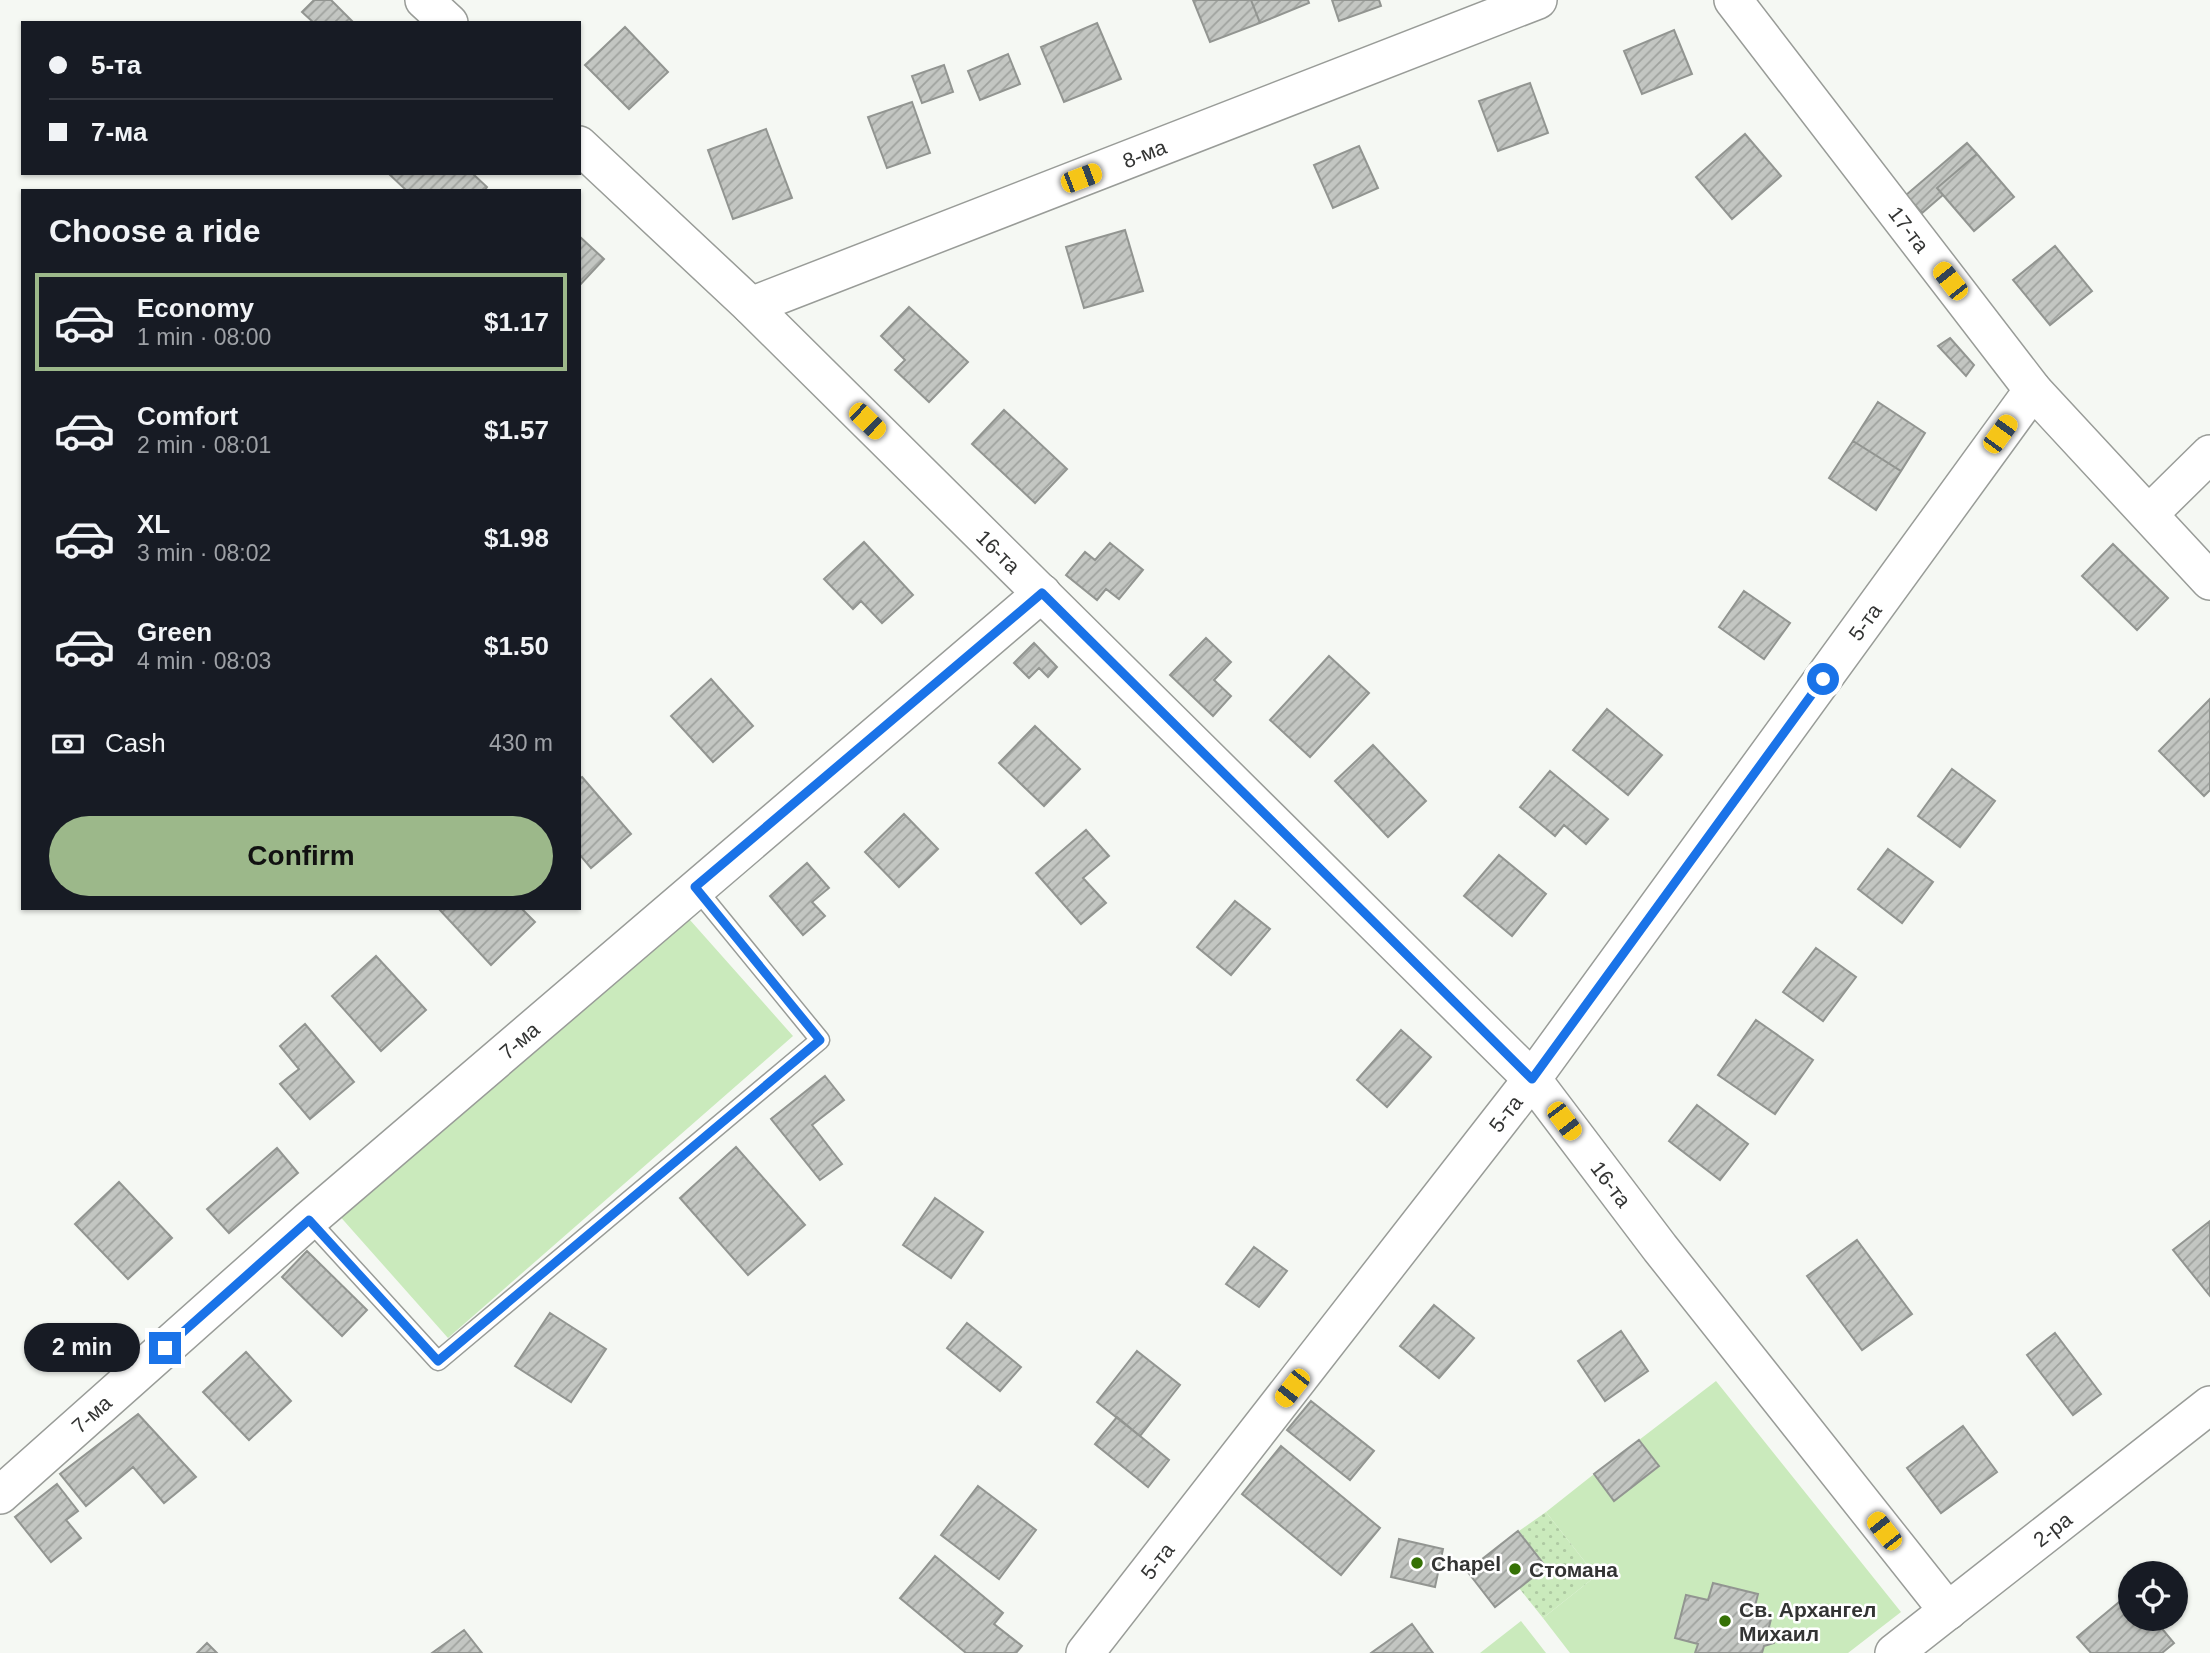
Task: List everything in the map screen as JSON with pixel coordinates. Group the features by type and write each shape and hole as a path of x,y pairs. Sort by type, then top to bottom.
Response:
{"street":[{"path":"425,0 447,21"},
{"name":"8-ма","path":"751,306 1538,0"},
{"name":"17-та","path":"1733,0 2033,390 2210,581"},
{"name":"16-та","path":"581,147 751,306 1532,1079 1660,1248 1948,1611"},
{"name":"5-та","path":"1085,1653 1532,1079 2033,390"},
{"path":"2149,514 2210,454"},
{"name":"7-ма","path":"0,1495 309,1220 695,887 1042,593"},
{"name":"2-ра","path":"1894,1653 2210,1405"}],"lane":[{"path":"309,1220 438,1361 820,1040 695,887"}],"green space":[{"path":"682,911 793,1036 448,1338 337,1213"},
{"path":"1716,1381 1901,1612 1848,1653 1570,1653 1543,1618 1596,1576 1546,1512 1594,1474 1614,1500 1659,1467 1639,1440"},
{"path":"1546,1512 1596,1576 1543,1618 1519,1588 1546,1567 1519,1531"},
{"path":"1521,1621 1546,1653 1480,1653"}],"building":[{"path":"314,0 331,0 352,21 312,21 302,12"},
{"path":"1193,0 1251,0 1260,23 1210,42"},
{"path":"1251,0 1308,0 1309,3 1260,23"},
{"path":"1332,0 1379,0 1381,6 1339,21"},
{"path":"1097,23 1121,79 1064,102 1041,47"},
{"path":"625,27 668,72 629,109 585,65"},
{"path":"1674,30 1692,74 1642,94 1624,51"},
{"path":"1008,54 1020,84 980,100 968,71"},
{"path":"944,65 953,92 922,103 912,76"},
{"path":"1530,83 1548,133 1498,151 1479,101"},
{"path":"912,102 930,153 887,168 868,117"},
{"path":"766,129 792,198 733,219 708,150"},
{"path":"1745,134 1781,176 1732,219 1696,177"},
{"path":"1967,143 1977,154 1937,188 1943,195 1922,213 1906,195"},
{"path":"1359,146 1378,188 1333,208 1314,165"},
{"path":"1977,154 2014,197 1974,231 1937,188"},
{"path":"390,175 474,175 487,187 486,189 405,189"},
{"path":"1125,230 1143,291 1084,308 1066,247"},
{"path":"581,238 604,259 581,284"},
{"path":"2055,246 2092,291 2050,325 2013,280"},
{"path":"909,307 968,362 929,402 895,370 905,360 881,336"},
{"path":"1950,338 1974,365 1966,376 1938,346"},
{"path":"1878,402 1925,433 1901,471 1853,441"},
{"path":"1004,410 1067,469 1035,503 972,444"},
{"path":"1853,441 1901,471 1876,510 1829,478"},
{"path":"864,542 913,595 882,623 861,601 853,609 824,579"},
{"path":"1110,543 1143,570 1119,599 1106,589 1097,600 1066,575 1085,552 1095,560"},
{"path":"2113,544 2168,598 2137,630 2082,576"},
{"path":"1744,591 1790,623 1764,659 1719,627"},
{"path":"1206,638 1231,662 1214,680 1231,696 1213,716 1170,675"},
{"path":"1034,643 1057,667 1048,677 1039,668 1029,678 1014,663"},
{"path":"1329,656 1369,693 1310,757 1270,720"},
{"path":"711,679 753,726 713,762 671,716"},
{"path":"2210,699 2210,790 2204,796 2159,751"},
{"path":"1607,709 1662,755 1628,795 1573,750"},
{"path":"1035,726 1080,769 1044,806 999,763"},
{"path":"1373,745 1426,801 1388,837 1335,781"},
{"path":"1952,769 1995,801 1960,847 1918,816"},
{"path":"1550,771 1608,819 1586,844 1564,825 1555,836 1520,807"},
{"path":"581,778 631,834 591,868 581,856"},
{"path":"904,814 938,849 899,887 865,852"},
{"path":"1086,830 1109,856 1083,878 1106,903 1081,924 1036,873"},
{"path":"1888,849 1933,882 1902,923 1858,889"},
{"path":"1499,855 1546,894 1512,936 1464,896"},
{"path":"807,863 829,888 812,902 825,916 803,935 770,896"},
{"path":"1235,901 1270,929 1231,975 1197,947"},
{"path":"440,910 523,910 535,922 491,965"},
{"path":"1816,948 1856,977 1823,1021 1783,992"},
{"path":"376,956 426,1010 381,1051 332,996"},
{"path":"1756,1020 1813,1060 1775,1114 1718,1075"},
{"path":"305,1024 354,1082 310,1119 280,1084 299,1069 280,1046"},
{"path":"1401,1030 1431,1057 1387,1107 1357,1080"},
{"path":"825,1076 844,1100 812,1125 842,1164 820,1180 771,1119"},
{"path":"1697,1105 1748,1144 1720,1180 1669,1141"},
{"path":"736,1147 805,1225 748,1275 680,1198"},
{"path":"277,1148 298,1173 229,1233 207,1209"},
{"path":"119,1182 172,1238 128,1279 75,1224"},
{"path":"935,1198 983,1232 951,1278 903,1245"},
{"path":"2210,1221 2210,1296 2173,1250"},
{"path":"1857,1240 1912,1314 1862,1350 1807,1276"},
{"path":"1254,1247 1287,1271 1259,1307 1226,1284"},
{"path":"307,1251 367,1310 342,1336 282,1277"},
{"path":"1434,1305 1474,1338 1439,1378 1400,1346"},
{"path":"550,1313 606,1349 571,1402 515,1366"},
{"path":"967,1323 1021,1367 1000,1391 947,1348"},
{"path":"1621,1331 1648,1371 1605,1401 1578,1361"},
{"path":"2055,1333 2101,1394 2073,1415 2027,1355"},
{"path":"1137,1351 1180,1385 1140,1436 1097,1402"},
{"path":"246,1352 291,1401 249,1440 203,1392"},
{"path":"1311,1401 1374,1451 1350,1480 1287,1430"},
{"path":"138,1414 196,1477 164,1503 133,1467 86,1506 60,1474"},
{"path":"1117,1417 1169,1460 1148,1487 1095,1444"},
{"path":"1963,1426 1997,1472 1941,1513 1907,1468"},
{"path":"1639,1440 1659,1466 1614,1501 1594,1474"},
{"path":"1281,1446 1380,1528 1341,1575 1242,1494"},
{"path":"57,1484 78,1511 66,1520 81,1538 51,1562 15,1517"},
{"path":"978,1486 1036,1530 999,1579 941,1535"},
{"path":"1518,1531 1546,1567 1495,1607 1467,1571"},
{"name":"Chapel","path":"1399,1539 1443,1549 1435,1587 1391,1577"},
{"path":"935,1556 1003,1613 994,1624 1022,1646 1016,1653 966,1653 900,1598"},
{"name":"Св. Архангел Михаил","path":"1713,1583 1758,1594 1754,1610 1772,1615 1769,1627 1776,1633 1774,1643 1764,1646 1762,1653 1695,1653 1698,1644 1675,1638 1686,1595 1708,1600"},
{"path":"2118,1603 2118,1631 2164,1631 2174,1643 2162,1653 2091,1653 2077,1637"},
{"path":"1412,1624 1433,1653 1371,1653"},
{"path":"464,1630 482,1653 432,1653"},
{"path":"207,1643 217,1653 197,1653"}],"place":[{"name":"Chapel","path":"1417,1563"},
{"name":"Стомана","path":"1515,1569"},
{"name":"Св. Архангел Михаил","path":"1725,1621"}],"route":[{"path":"165,1348 309,1220 438,1361 820,1040 695,887 1042,593 1532,1079 1823,679"}]}
